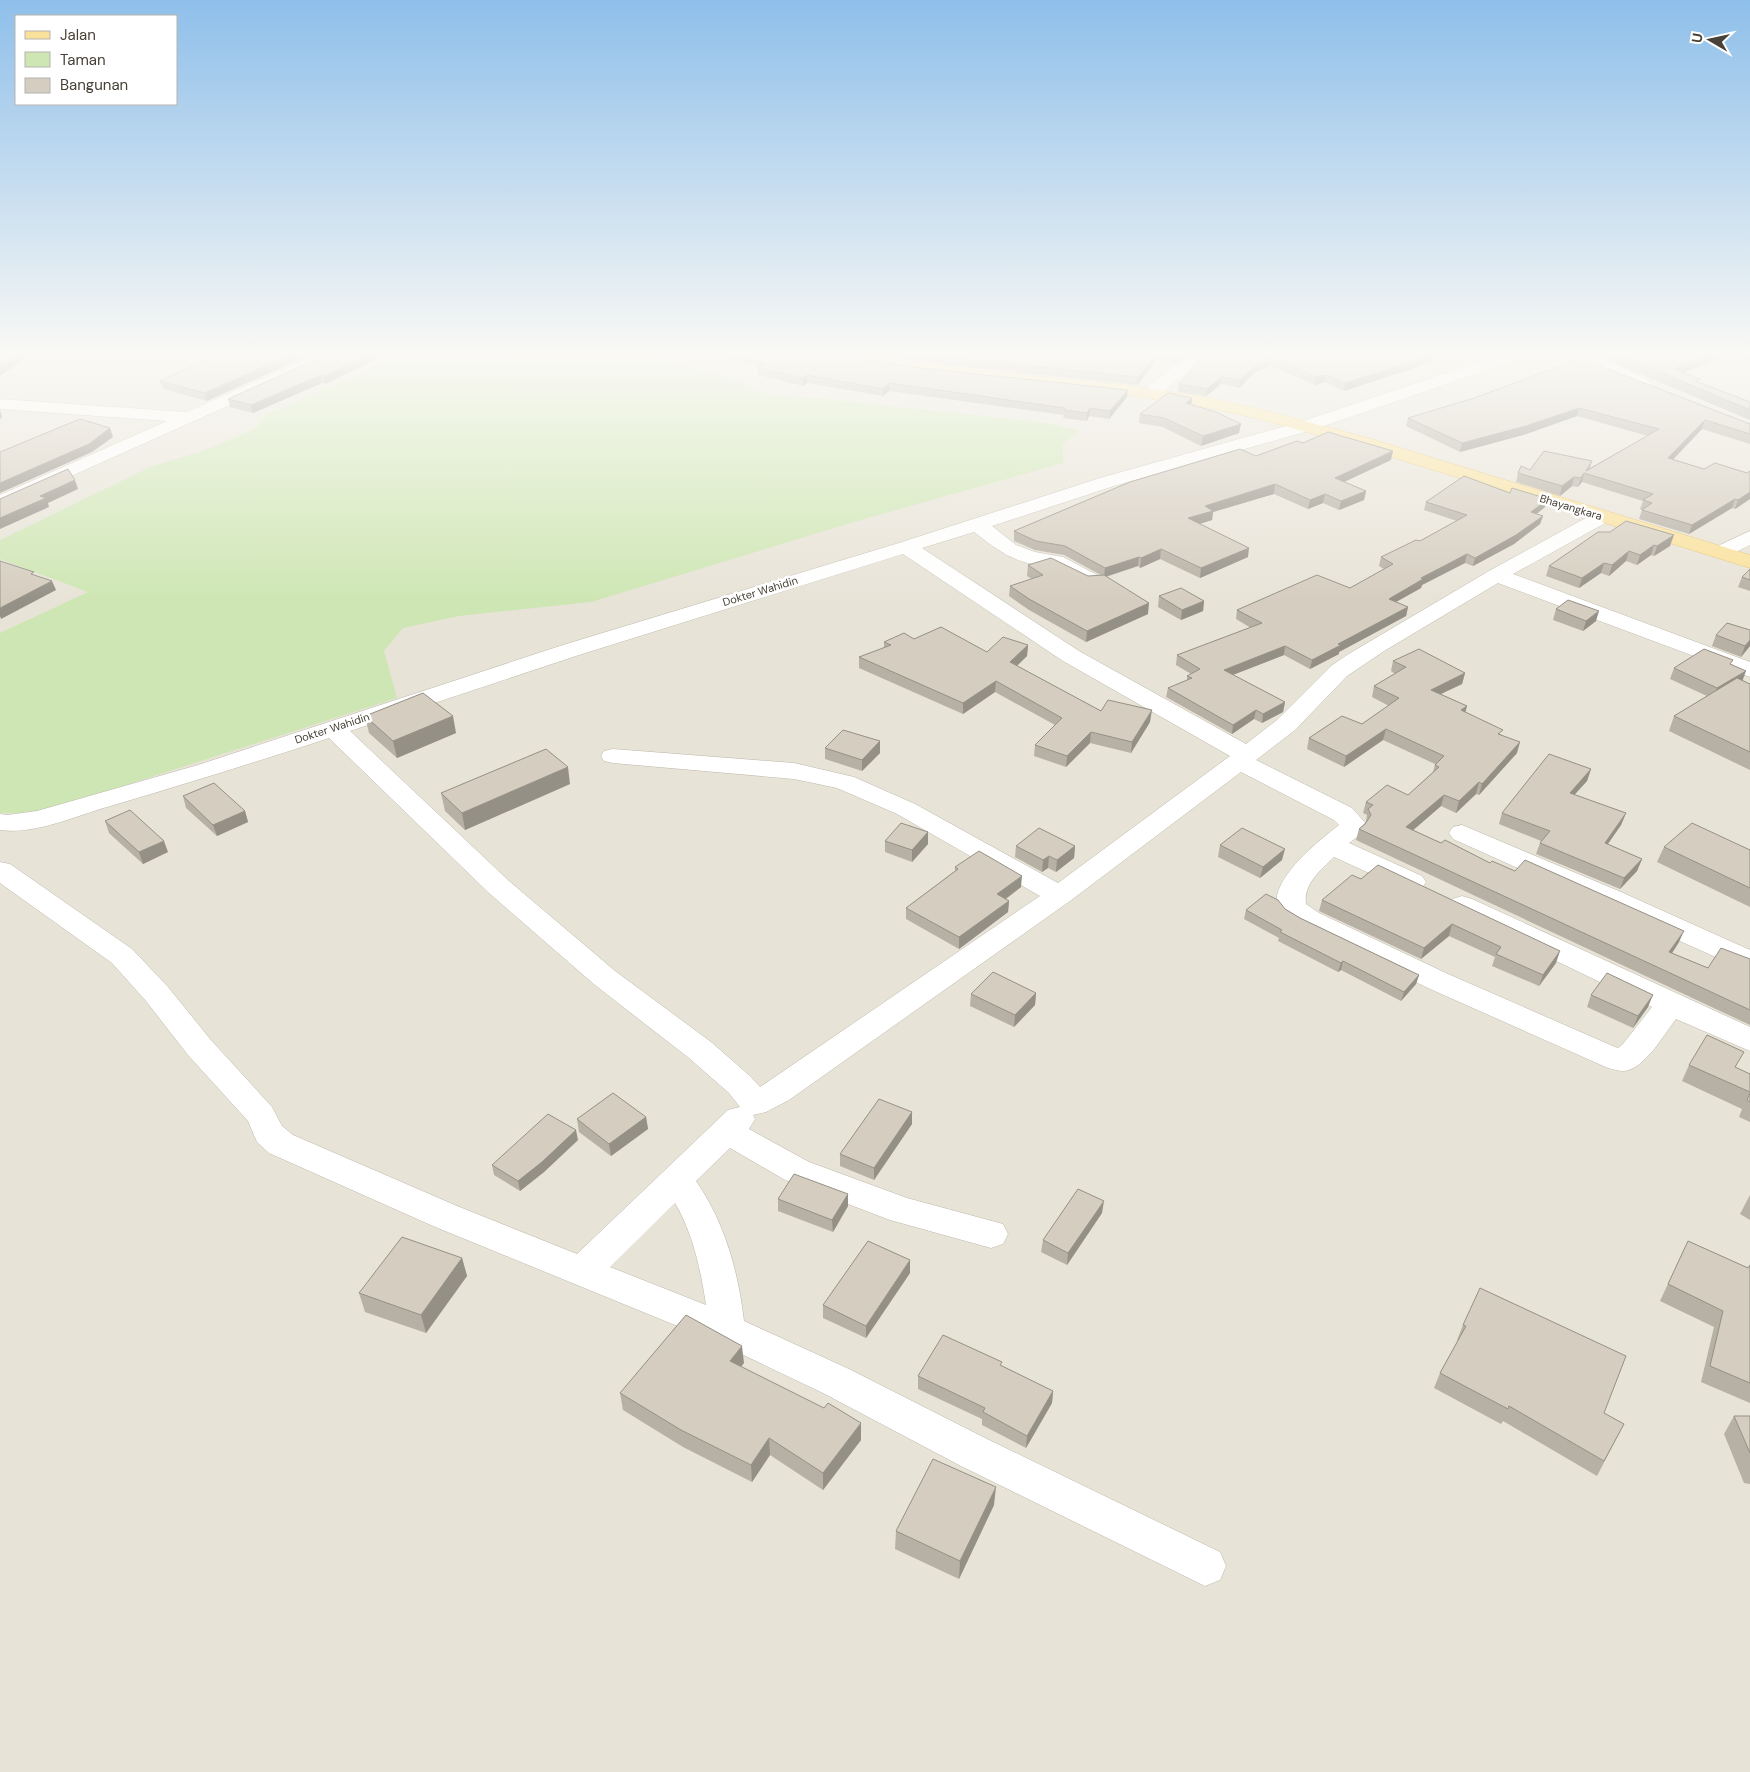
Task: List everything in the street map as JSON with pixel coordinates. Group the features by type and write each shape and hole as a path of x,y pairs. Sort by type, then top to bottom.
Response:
{"main road":[{"name":"Bhayangkara","path":"1348,437 1750,562"},
{"name":"Bhayangkara","path":"1350,437 1750,556"}],"street":[{"path":"0,502 148,437"},
{"name":"Dokter Wahidin","path":"0,822 7,823 39,819 207,770 690,612 906,547 1156,467 1268,437"},
{"path":"583,1271 755,1104 778,1092 1060,895 1286,725 1339,671 1376,646 1496,575 1602,517"},
{"path":"978,524 1009,549 1031,558 1056,560 1094,581"},
{"path":"1727,549 1750,537"},
{"path":"906,547 1071,656 1351,820 1354,824 1352,828 1330,845 1297,880 1290,899 1292,908 1309,919 1429,977 1608,1057 1623,1060 1634,1052 1670,1004"},
{"path":"1496,575 1750,670"},
{"path":"333,728 499,887 605,978 700,1050 740,1086 755,1104"},
{"path":"613,756 794,771 845,782 906,810 1060,895"},
{"path":"1462,833 1750,961"},
{"path":"1330,845 1382,866 1670,1004 1750,1040"},
{"path":"0,870 122,956 199,1047 261,1115 269,1133 281,1144 445,1216 727,1330 836,1381 974,1453 1205,1566"},
{"path":"727,1131 797,1171 902,1210 991,1234"},
{"path":"678,1179 698,1212 711,1248 723,1292 727,1330"}],"shaded area":[{"path":"0,437 1750,437 1750,1772 0,1772"}],"green space":[{"path":"237,437 1072,437 1063,444 1063,463 864,519 591,602 459,616 403,628 384,651 397,698 39,813 0,813 0,633 88,592 0,559 0,540 150,467 203,451"}],"building":[{"path":"37,437 99,437 89,444 0,483 0,452"},
{"path":"1317,437 1344,437 1393,451 1335,478 1366,491 1341,501 1325,494 1310,500 1275,484 1205,506 1213,511 1188,518 1249,548 1201,568 1161,549 1141,558 1105,568 1065,546 1036,541 1014,531 1130,482 1240,449 1256,456 1297,441 1303,443"},
{"path":"1448,437 1486,437 1462,443"},
{"path":"1646,437 1689,437 1668,458 1704,469 1715,463 1747,473 1750,471 1750,492 1692,525 1642,510 1652,503 1643,500 1653,494 1584,473 1581,478 1574,477 1562,486 1518,473 1521,466 1530,470 1544,451 1592,461 1586,471"},
{"path":"68,469 75,480 40,496 46,498 0,518 0,499"},
{"path":"1464,476 1510,493 1512,488 1548,499 1531,512 1543,516 1516,535 1475,558 1467,554 1421,578 1423,579 1389,599 1408,607 1312,660 1285,646 1224,670 1285,702 1263,714 1256,710 1233,725 1168,688 1192,678 1187,676 1200,669 1177,655 1262,623 1237,610 1317,575 1350,588 1393,564 1381,557 1416,540 1420,541 1467,515 1426,502"},
{"path":"1626,521 1674,535 1657,546 1654,545 1640,555 1629,551 1612,565 1604,563 1582,578 1549,566 1598,532 1610,532"},
{"path":"1051,558 1088,576 1104,575 1149,603 1087,631 1029,599 1010,586 1043,575 1028,565"},
{"path":"0,561 34,572 31,574 52,581 0,608"},
{"path":"1750,569 1750,580 1742,577"},
{"path":"1181,588 1204,601 1182,610 1159,596"},
{"path":"1568,600 1599,611 1586,621 1556,609"},
{"path":"1727,623 1750,630 1750,640 1745,646 1716,635"},
{"path":"941,627 987,652 1003,637 1028,645 1010,662 1101,711 1108,700 1152,710 1132,742 1091,732 1067,756 1035,745 1062,718 996,681 963,703 859,657 891,645 884,642 904,633 914,639"},
{"path":"1419,649 1465,673 1431,690 1467,706 1461,710 1503,730 1498,734 1520,742 1482,784 1479,782 1459,801 1444,795 1406,827 1441,843 1445,840 1490,863 1492,861 1515,871 1525,860 1684,931 1669,952 1708,968 1721,948 1750,959 1750,1010 1359,829 1371,815 1368,809 1373,805 1366,802 1387,785 1408,795 1439,767 1435,765 1444,756 1386,729 1346,756 1309,738 1342,716 1362,724 1399,698 1374,686 1406,667 1393,661"},
{"path":"1704,649 1733,660 1730,664 1746,671 1717,688 1674,668"},
{"path":"1737,678 1750,684 1750,752 1674,716"},
{"path":"423,693 453,716 393,741 365,716"},
{"path":"843,730 880,741 862,760 825,748"},
{"path":"546,749 568,767 462,813 441,793"},
{"path":"1549,754 1591,769 1570,793 1626,813 1605,843 1642,859 1624,878 1540,843 1550,831 1502,813"},
{"path":"214,783 245,811 213,825 183,796"},
{"path":"130,810 164,841 139,852 105,821"},
{"path":"901,823 928,832 912,850 885,841"},
{"path":"1692,823 1750,850 1750,888 1664,847"},
{"path":"1039,828 1075,846 1057,860 1049,856 1043,860 1016,846"},
{"path":"1242,828 1285,849 1263,867 1220,845"},
{"path":"979,851 1022,876 997,894 1009,901 959,937 906,908 958,869 955,867"},
{"path":"1378,865 1560,951 1543,975 1496,954 1501,947 1452,924 1424,948 1322,900 1352,875 1361,879"},
{"path":"1266,894 1278,900 1285,909 1300,918 1419,975 1404,992 1280,932 1282,930 1246,910"},
{"path":"993,972 1036,993 1015,1015 971,994"},
{"path":"1607,973 1653,995 1638,1016 1591,995"},
{"path":"1707,1035 1744,1052 1735,1067 1750,1074 1750,1092 1689,1065"},
{"path":"613,1093 646,1117 609,1144 577,1119"},
{"path":"879,1099 912,1112 874,1168 840,1154"},
{"path":"548,1114 576,1130 542,1162 518,1181 492,1165"},
{"path":"794,1174 848,1194 832,1220 778,1199"},
{"path":"1078,1189 1104,1201 1068,1253 1043,1240"},
{"path":"402,1237 462,1258 421,1315 359,1293"},
{"path":"868,1241 910,1260 866,1326 823,1305"},
{"path":"1688,1241 1748,1268 1750,1265 1750,1383 1710,1366 1723,1311 1668,1284"},
{"path":"1480,1288 1626,1356 1604,1413 1624,1424 1604,1461 1509,1406 1508,1409 1440,1373 1466,1326 1463,1325"},
{"path":"686,1315 742,1346 730,1361 824,1408 828,1403 861,1423 823,1473 769,1438 751,1465 681,1430 620,1393"},
{"path":"943,1335 1002,1362 1000,1365 1053,1391 1027,1436 983,1412 985,1408 918,1376"},
{"path":"1734,1416 1750,1416 1750,1453"},
{"path":"933,1459 996,1487 960,1561 896,1531"}]}
